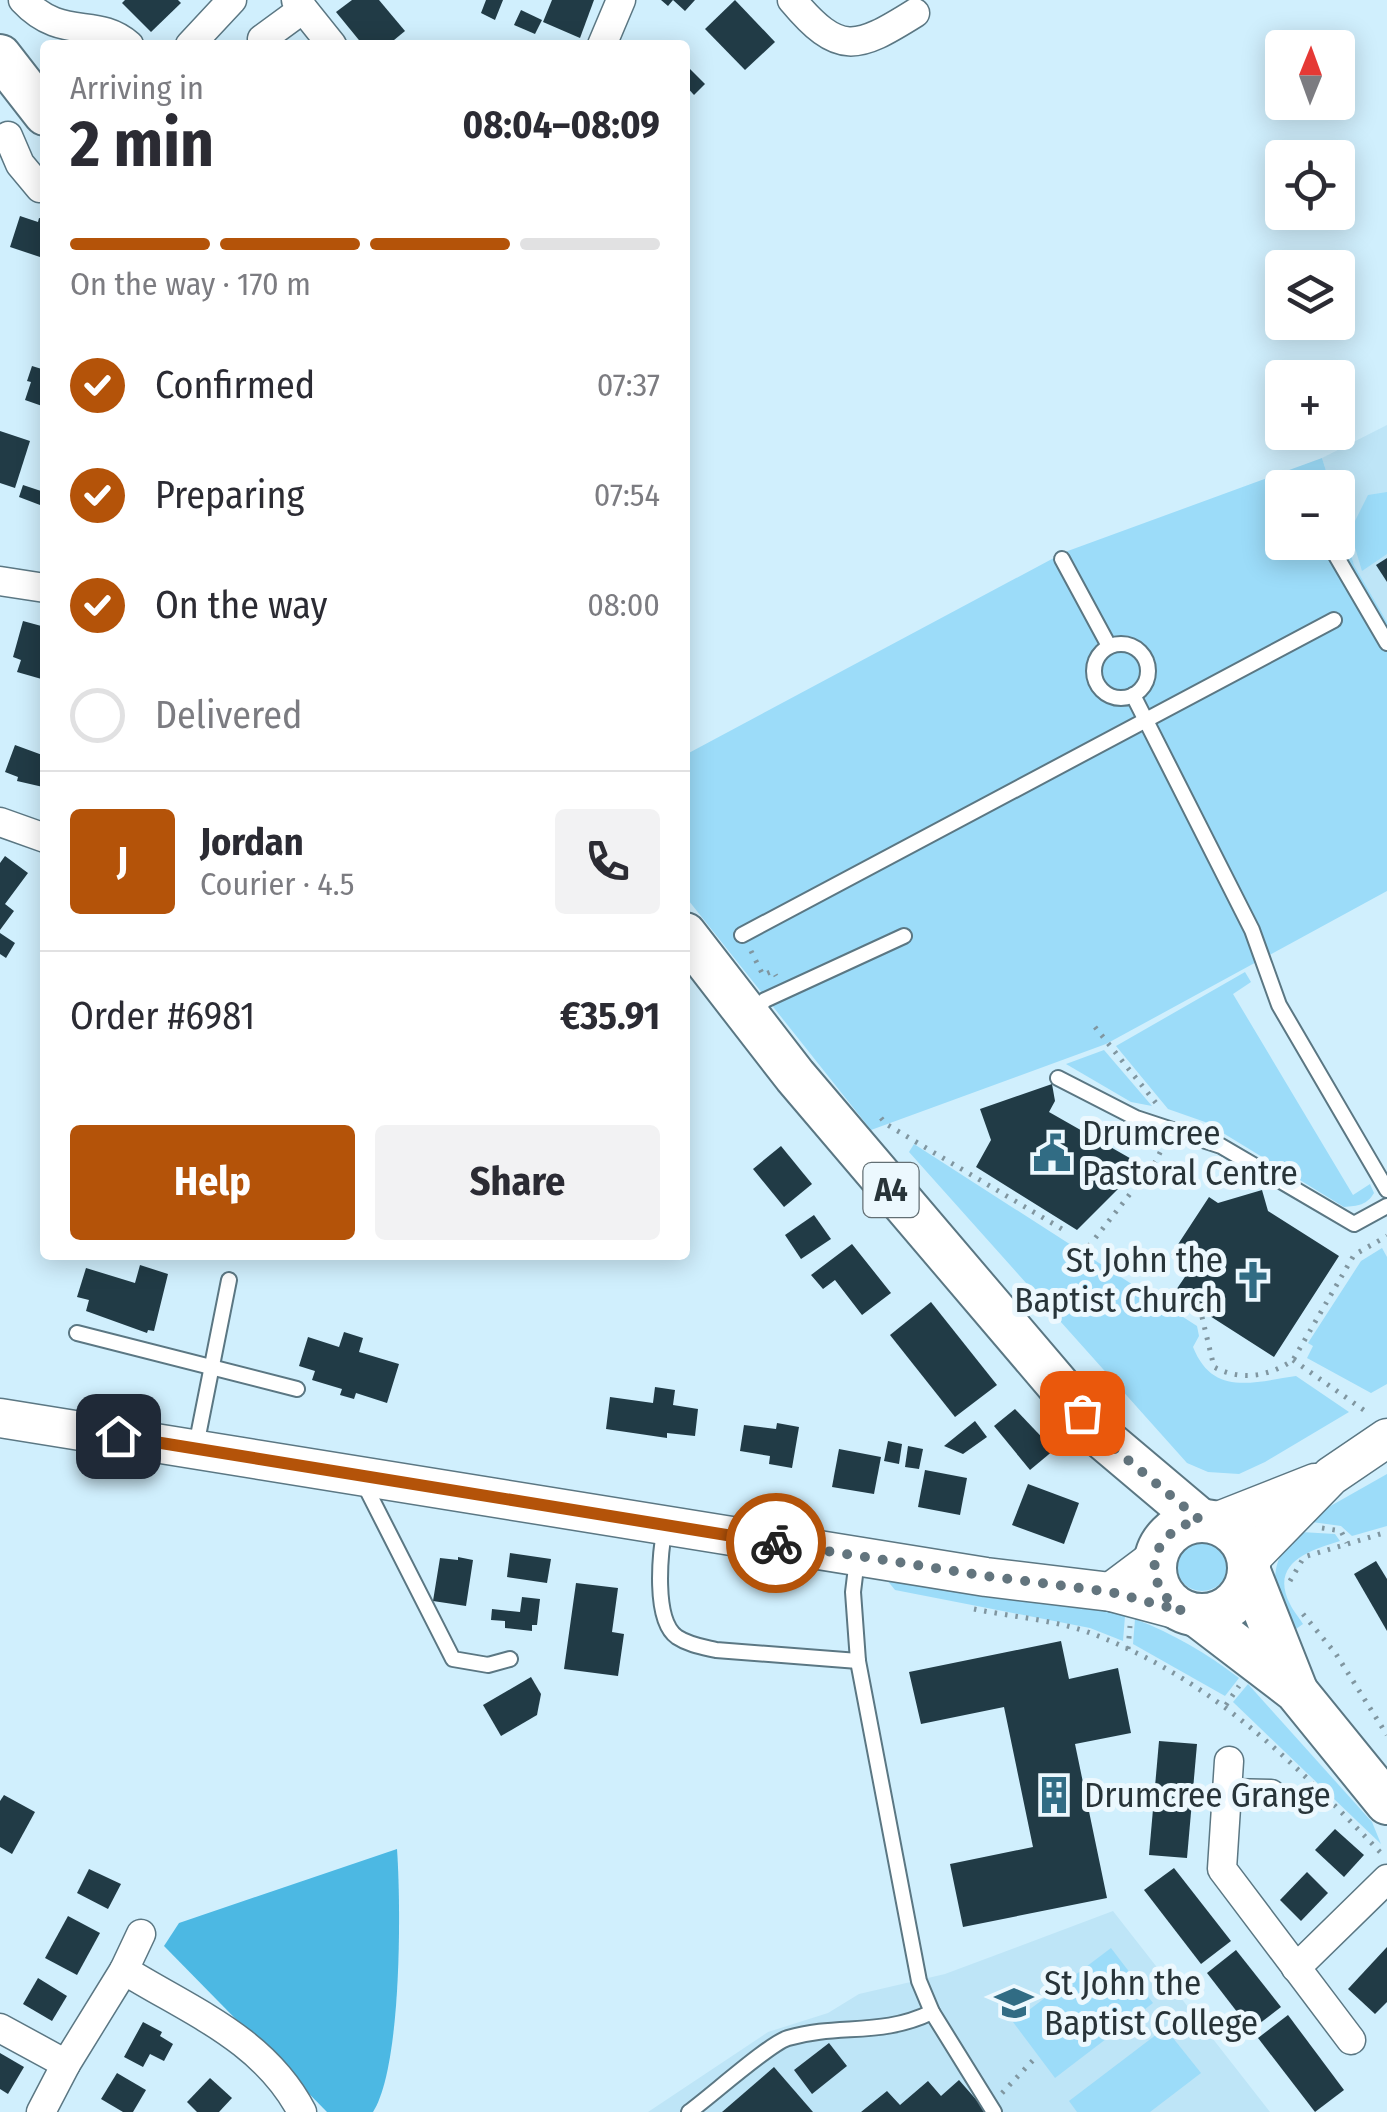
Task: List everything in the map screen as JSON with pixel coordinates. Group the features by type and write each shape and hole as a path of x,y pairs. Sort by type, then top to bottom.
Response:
{"main road":[{"path":"0,56 40,108"},
{"name":"A4","path":"690,940 820,1106 1104,1440 1208,1521 1238,1536 1296,1691"},
{"path":"0,1418 858,1556 1121,1605 1190,1613 1228,1608 1239,1599 1250,1567 1332,1476 1381,1429"},
{"name":"A4","path":"1104,1440 1158,1551 1155,1574 1169,1602 1190,1613 1296,1691 1387,1803"},
{"path":"1121,1605 1158,1551 1184,1524 1208,1521 1332,1476"}],"street":[{"path":"23,0 53,24 108,32 121,40"},
{"path":"195,40 232,0"},
{"path":"604,40 621,0"},
{"path":"792,0 810,22 832,39 848,43 882,34 916,14"},
{"path":"262,39 299,4 328,40"},
{"path":"8,136 10,168 40,188"},
{"path":"0,581 40,587"},
{"path":"0,822 40,836"},
{"path":"1229,1761 1222,1869 1351,2040"},
{"path":"1228,1792 1271,1794"},
{"path":"1296,1968 1387,1879"},
{"path":"41,2112 124,1970 140,1934"},
{"path":"124,1970 241,2039 259,2054 302,2112"},
{"path":"0,2028 66,2064"}],"lane":[{"path":"1062,559 1109,646"},
{"path":"1339,560 1387,643"},
{"path":"742,935 1334,620"},
{"path":"1127,644 1143,655 1147,663 1146,682 1133,695 1116,698 1096,683 1096,658 1109,646 1127,644"},
{"path":"1133,695 1252,930 1280,1005 1387,1190"},
{"path":"749,1016 765,1000 904,936"},
{"path":"1058,1078 1136,1118 1222,1146 1354,1224 1387,1206"},
{"path":"196,1448 230,1280"},
{"path":"78,1333 297,1390"},
{"path":"360,1475 452,1658 488,1665 510,1659"},
{"path":"665,1526 660,1552 663,1615 673,1635 716,1650 858,1661"},
{"path":"858,1556 854,1592 858,1661 919,1980 932,2012 992,2109"},
{"path":"690,2112 783,2039 832,2030 887,2027 932,2012"}],"path":[{"path":"742,935 764,975 774,971 784,992"},
{"path":"1088,1246 1156,1162 1170,1132 1160,1109 1095,1027"},
{"path":"881,1118 1062,1230"},
{"path":"1202,1317 1214,1368 1234,1378 1278,1371 1293,1360 1354,1256 1387,1236"},
{"path":"1293,1360 1361,1406 1381,1429"},
{"path":"1316,1527 1342,1532 1347,1543"},
{"path":"1291,1591 1290,1579 1304,1557 1387,1532"},
{"path":"1121,1605 1128,1649"},
{"path":"1298,1607 1336,1654 1387,1734"},
{"path":"972,1609 1089,1632 1173,1671 1226,1705 1279,1749 1387,1858"},
{"path":"1226,1705 1240,1684"},
{"path":"992,2109 1038,2055"}],"shaded area":[{"path":"1387,425 1387,622 1353,560 1355,470 1326,470 1322,458 1338,450 1355,450 1355,441"},
{"path":"1322,458 1326,470 1289,470"},
{"path":"1265,479 1265,560 1353,560 1387,622 1387,891 1106,1044 871,1130 690,902 690,752 1065,552"},
{"path":"1387,492 1387,554 1362,571 1355,548 1355,521 1368,495"},
{"path":"1245,972 1251,982 1233,994 1353,1195 1370,1184 1374,1193 1365,1202 1344,1207 1205,1122 1168,1109 1116,1046"},
{"path":"1104,1050 1152,1106 1131,1102 1066,1064"},
{"path":"914,1144 1197,1326 1199,1336 1193,1347 1211,1373 1223,1380 1250,1383 1296,1376 1349,1412 1239,1474 1208,1472 1187,1463 909,1152"},
{"path":"1382,1248 1387,1257 1387,1384 1371,1393 1307,1358 1313,1346 1308,1343 1361,1261"},
{"path":"1387,1474 1387,1526 1352,1536 1341,1526 1312,1522 1327,1508"},
{"path":"1301,1532 1335,1534 1340,1541 1305,1554 1289,1568 1285,1590 1303,1624 1286,1636 1276,1593 1276,1567 1289,1543"},
{"path":"1202,1539 1220,1547 1228,1565 1220,1583 1202,1591 1184,1583 1176,1565 1184,1547"},
{"path":"899,1578 1106,1610 1125,1616 1123,1641 1090,1628 895,1590 887,1580"},
{"path":"1135,1619 1189,1645 1239,1678 1225,1696 1133,1644"},
{"path":"1248,1684 1372,1822 1381,1844 1233,1702"},
{"path":"397,1849 397,1985 383,2090 373,2112 327,2112 164,1946 179,1923"},
{"name":"St John the Baptist College","path":"1113,1911 1270,2112 648,2112 768,2032 828,2013 859,1994 945,1974"},
{"path":"1111,1948 1153,2003 1055,2078 1013,2022"},
{"path":"1165,2028 1201,2073 1150,2112 1077,2112 1069,2101"}],"building":[{"path":"352,0 379,0 405,31 394,40 359,40 336,12"},
{"path":"486,0 503,0 495,20 481,13"},
{"path":"552,0 594,0 580,38 543,22"},
{"path":"673,0 695,0 685,11"},
{"path":"735,0 775,42 745,70 705,29"},
{"path":"122,3 181,3 151,32"},
{"path":"521,10 542,20 535,34 514,25"},
{"path":"690,69 705,84 694,95 690,91"},
{"path":"20,216 38,222 40,218 40,257 10,247"},
{"path":"32,366 40,368 40,405 25,400 31,382 27,381"},
{"path":"0,431 30,441 15,488 0,483"},
{"path":"23,485 40,491 40,505 19,497"},
{"path":"1387,558 1387,582 1376,565"},
{"path":"23,621 40,626 40,679 17,672 21,660 13,657"},
{"path":"15,745 40,754 40,786 17,781 18,777 5,772"},
{"path":"5,856 28,873 5,904 14,911 0,930 0,863"},
{"path":"0,933 15,943 6,958 0,954"},
{"name":"Drumcree Pastoral Centre","path":"1052,1084 1055,1101 1049,1112 1142,1165 1077,1230 976,1167 991,1140 980,1109"},
{"path":"781,1146 812,1184 784,1207 753,1169"},
{"name":"St John the Baptist Church","path":"1262,1190 1268,1211 1339,1256 1274,1357 1174,1293 1191,1268 1171,1255 1209,1197 1218,1203"},
{"path":"814,1215 831,1239 801,1259 785,1235"},
{"path":"852,1244 891,1293 862,1315 835,1280 823,1289 811,1275"},
{"path":"140,1265 168,1274 154,1331 147,1333 86,1311 89,1300 77,1297 86,1268 135,1283"},
{"path":"931,1302 997,1385 955,1417 890,1335"},
{"path":"344,1332 363,1338 359,1352 399,1364 387,1403 356,1393 354,1399 340,1395 342,1389 312,1380 315,1371 299,1366 308,1337 339,1347"},
{"path":"655,1387 675,1390 673,1405 698,1409 695,1436 667,1433 667,1438 606,1429 610,1397 653,1403"},
{"path":"1015,1409 1054,1450 1030,1470 994,1426"},
{"path":"975,1421 987,1437 963,1454 944,1446"},
{"path":"777,1423 799,1427 792,1468 769,1464 770,1456 740,1451 744,1425 776,1429"},
{"path":"888,1441 902,1444 899,1464 884,1461"},
{"path":"908,1446 923,1449 919,1469 905,1467"},
{"path":"839,1449 881,1457 874,1494 832,1487"},
{"path":"925,1470 967,1478 960,1515 918,1507"},
{"path":"1028,1484 1079,1503 1064,1544 1012,1525"},
{"path":"510,1553 551,1559 547,1583 507,1577"},
{"path":"440,1558 473,1560 466,1606 433,1601"},
{"path":"1376,1561 1387,1579 1387,1631 1354,1574"},
{"path":"576,1583 618,1588 612,1632 624,1634 618,1676 564,1669"},
{"path":"522,1597 540,1599 537,1625 532,1625 532,1631 505,1628 505,1621 491,1620 492,1609 520,1612"},
{"name":"Drumcree Grange","path":"1061,1641 1069,1679 1118,1668 1131,1733 1075,1744 1107,1898 963,1927 950,1864 1033,1847 1004,1707 921,1724 909,1672"},
{"path":"531,1677 541,1694 537,1715 501,1736 483,1705"},
{"path":"1159,1741 1197,1744 1187,1858 1149,1855"},
{"path":"4,1795 35,1812 12,1854 0,1847 0,1801"},
{"path":"1335,1829 1364,1855 1344,1877 1315,1850"},
{"path":"1174,1868 1231,1941 1201,1964 1144,1890"},
{"path":"89,1869 121,1884 108,1909 77,1893"},
{"path":"1307,1872 1328,1893 1301,1921 1280,1900"},
{"path":"68,1916 100,1933 77,1975 45,1958"},
{"path":"1387,1947 1387,2002 1375,2014 1348,1989"},
{"path":"1236,1950 1281,2007 1251,2030 1207,1973"},
{"path":"38,1978 67,1996 52,2021 23,2004"},
{"path":"1288,2015 1344,2090 1315,2112 1258,2038"},
{"path":"143,2022 162,2032 160,2036 173,2044 164,2061 150,2054 143,2067 124,2057"},
{"path":"829,2043 847,2066 812,2094 794,2070"},
{"path":"0,2053 24,2067 8,2094 0,2089"},
{"path":"774,2067 813,2112 722,2112"},
{"path":"117,2073 146,2090 133,2112 123,2112 101,2099"},
{"path":"210,2078 232,2098 219,2112 197,2112 187,2102"},
{"path":"959,2080 987,2112 861,2112 887,2091 900,2105 928,2081 941,2096"}],"way so far":[{"path":"776,1543 1111,1592 1182,1611 1160,1589 1155,1558 1171,1532 1200,1520 1104,1440 1082,1413"}],"place":[{"name":"Drumcree Pastoral Centre","path":"1052,1153"},
{"name":"St John the Baptist Church","path":"1253,1280"},
{"name":"Drumcree Grange","path":"1054,1795"},
{"name":"St John the Baptist College","path":"1014,2003"}],"route":[{"path":"118,1436 776,1543"}]}
